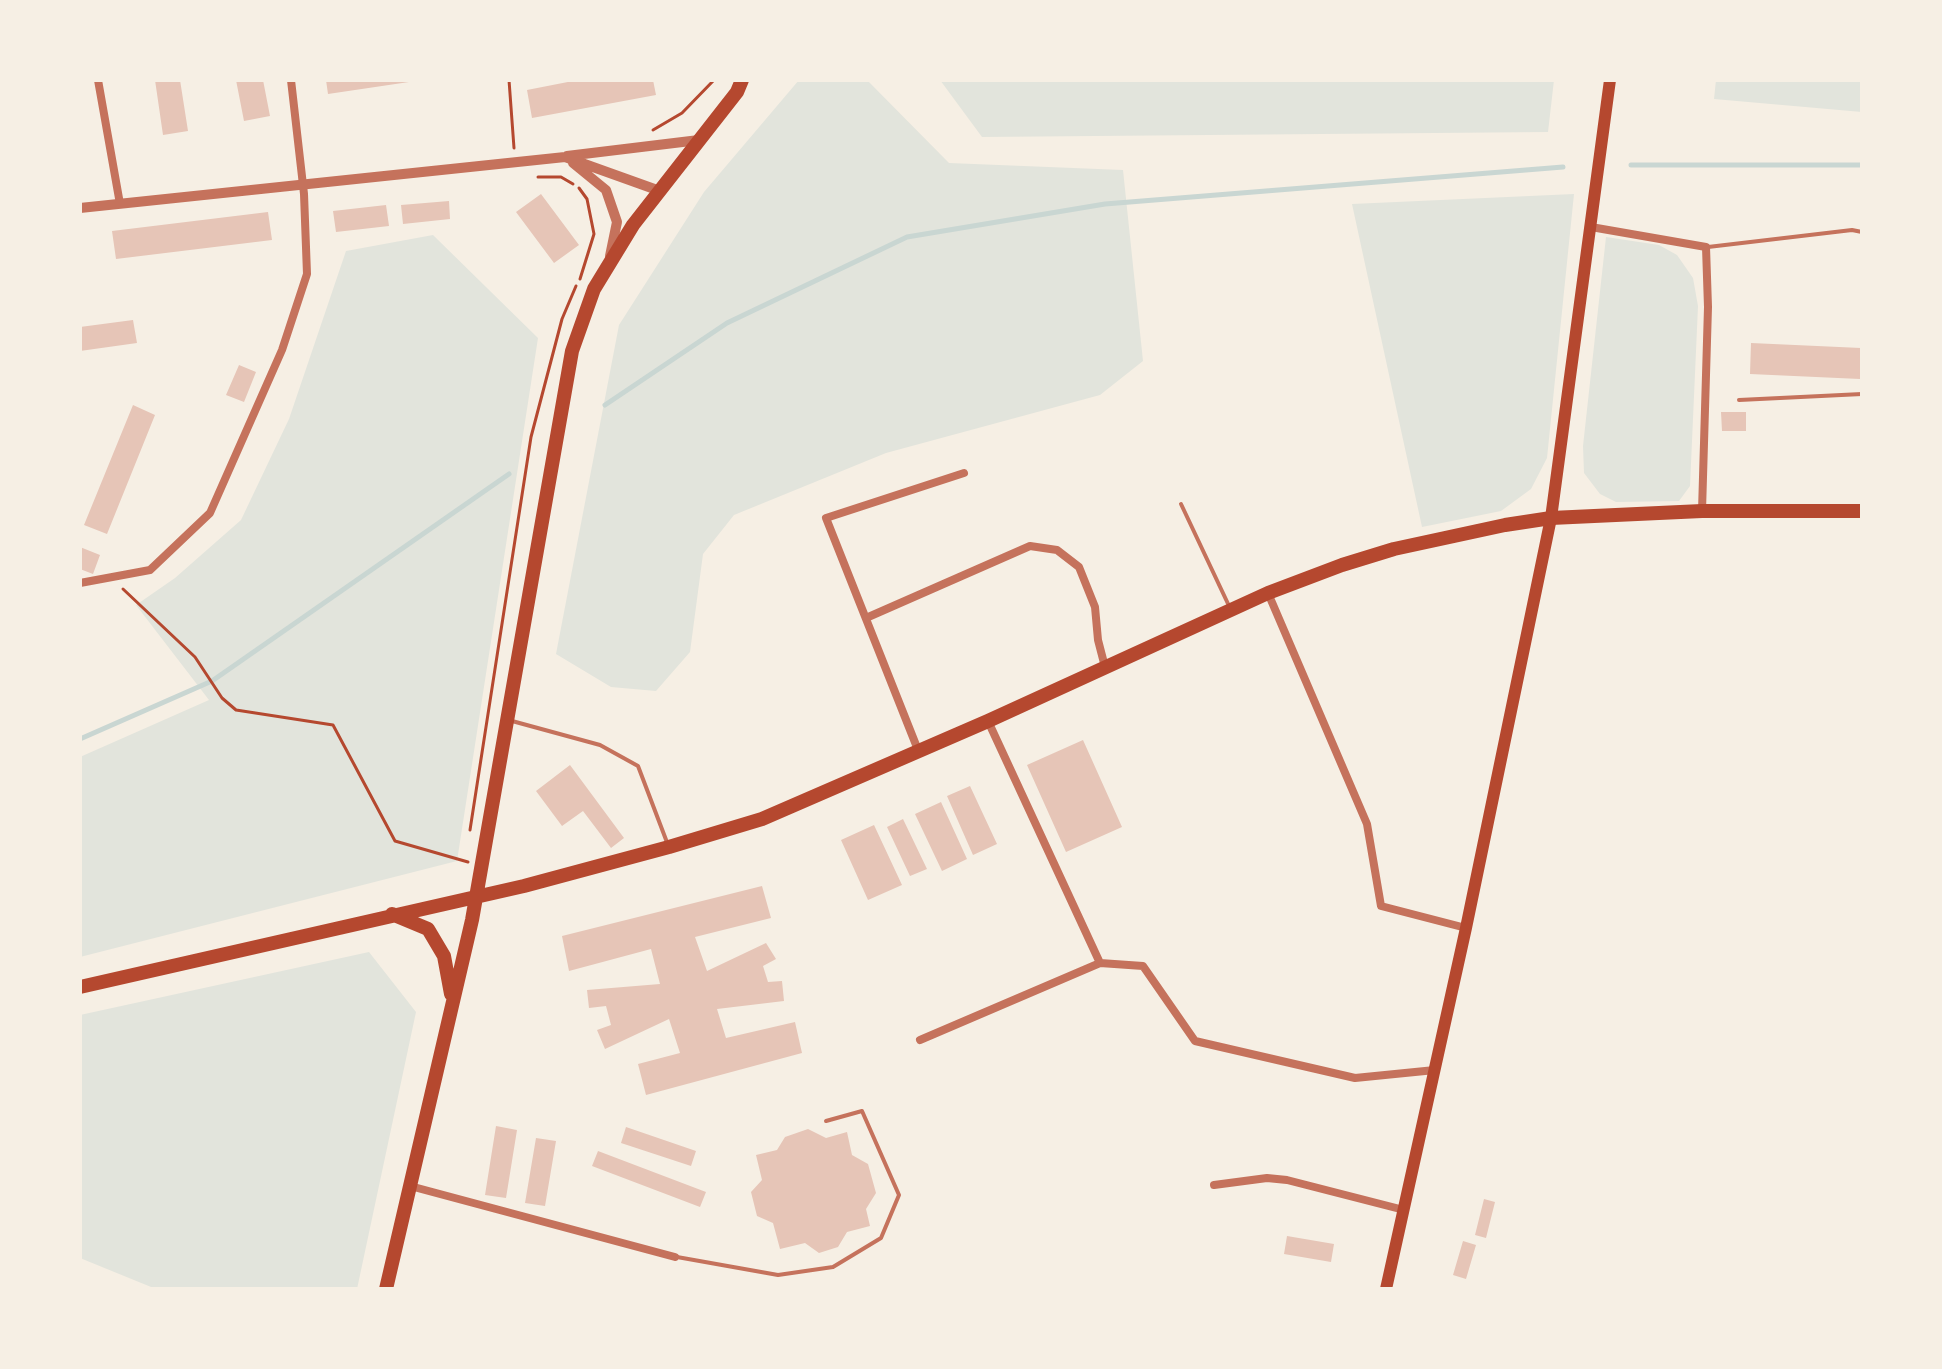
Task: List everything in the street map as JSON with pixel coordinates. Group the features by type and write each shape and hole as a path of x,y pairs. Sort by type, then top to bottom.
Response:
{"main road":[{"path":"386,1289 472,920 572,351 594,289 633,225 737,92 742,80"},
{"path":"1386,1289 1466,928 1551,518 1610,80"},
{"path":"80,987 524,886 762,819 988,721 1268,593 1394,549 1551,518 1702,511 1862,511"},
{"path":"392,914 428,929 444,956 453,1002"}],"street":[{"path":"98,80 120,204"},
{"path":"80,583 150,570 210,513 282,350 307,274 303,184 291,80"},
{"path":"80,208 699,140"},
{"path":"565,157 660,191"},
{"path":"565,157 606,190 617,222 608,267"},
{"path":"1591,227 1706,247 1708,307 1702,511"},
{"path":"918,750 826,518 964,473"},
{"path":"866,618 1030,546 1057,550 1079,567 1095,607 1098,640 1105,667"},
{"path":"1268,593 1367,824 1381,906 1466,928"},
{"path":"988,721 1100,963"},
{"path":"920,1040 1100,963 1143,966 1195,1041 1355,1078 1435,1070"},
{"path":"1214,1185 1267,1178 1287,1180 1404,1210"},
{"path":"410,1186 675,1257"}],"lane":[{"path":"1706,247 1852,230 1862,232"},
{"path":"1739,400 1862,394"},
{"path":"1181,504 1231,610"},
{"path":"508,720 600,745 638,766 669,847"},
{"path":"675,1257 778,1275 833,1267 881,1238 899,1195 862,1111 826,1121"}],"path":[{"path":"509,80 515,162"},
{"path":"653,130 682,113 714,80"},
{"path":"470,830 531,437 562,319 583,272 594,234 587,199 578,186 561,177 538,177"},
{"path":"112,578 195,657 222,698 236,710 333,725 395,841 457,861 480,864"}],"shaded area":[{"path":"799,80 867,80 949,163 1123,170 1143,361 1100,395 886,453 734,515 703,554 690,652 656,691 611,687 556,654 619,325 704,192"},
{"path":"940,80 1554,80 1548,132 982,137"},
{"path":"1716,80 1862,80 1862,112 1714,99"},
{"path":"1574,194 1547,458 1531,489 1501,511 1422,527 1352,204"},
{"path":"433,235 538,338 457,861 80,957 80,757 209,700 136,605 175,578 241,520 289,419 346,251"},
{"path":"1606,237 1659,245 1677,255 1693,278 1698,306 1690,486 1679,501 1616,502 1600,494 1584,473 1583,446"},
{"path":"369,952 416,1012 357,1289 156,1289 80,1258 80,1015"}],"building":[{"path":"155,80 180,80 188,131 163,135"},
{"path":"236,80 263,80 270,116 244,121"},
{"path":"326,80 409,80 409,82 328,94"},
{"path":"578,80 653,80 656,95 532,118 527,90"},
{"path":"541,194 579,245 554,263 516,212"},
{"path":"449,201 450,219 403,224 401,205"},
{"path":"386,205 389,226 336,232 333,211"},
{"path":"268,212 272,240 116,259 112,231"},
{"path":"133,320 137,343 80,351 80,327"},
{"path":"1751,343 1861,348 1860,379 1750,374"},
{"path":"239,365 256,372 244,402 226,395"},
{"path":"133,405 155,415 107,534 84,525"},
{"path":"1721,412 1746,412 1746,431 1722,431"},
{"path":"80,547 100,555 93,574 80,569"},
{"path":"1083,740 1122,827 1066,852 1027,765"},
{"path":"570,765 624,838 611,848 583,811 562,826 536,791"},
{"path":"970,786 997,844 973,855 947,796"},
{"path":"941,802 967,859 942,871 915,814"},
{"path":"903,819 927,869 910,876 887,827"},
{"path":"874,825 902,885 868,900 841,840"},
{"path":"762,886 771,918 695,937 707,971 766,943 776,959 763,966 768,982 782,981 784,1001 717,1009 726,1038 795,1022 802,1053 646,1095 638,1064 680,1053 669,1019 605,1049 597,1030 611,1025 606,1006 589,1008 587,990 660,984 651,949 569,971 562,936"},
{"path":"496,1126 517,1130 506,1198 485,1195"},
{"path":"626,1127 696,1151 691,1166 621,1143"},
{"path":"808,1129 826,1138 847,1132 852,1155 868,1164 876,1193 866,1209 870,1226 847,1232 838,1247 819,1253 805,1243 780,1249 773,1223 757,1216 751,1192 762,1180 756,1155 777,1150 785,1137"},
{"path":"536,1138 556,1141 545,1206 525,1203"},
{"path":"598,1151 706,1192 700,1207 592,1166"},
{"path":"1484,1199 1495,1202 1486,1238 1475,1235"},
{"path":"1287,1236 1334,1244 1331,1262 1284,1254"},
{"path":"1463,1241 1476,1245 1466,1279 1453,1275"}],"waterway":[{"path":"1631,165 1862,165"},
{"path":"605,405 727,323 907,237 1105,204 1563,167"},
{"path":"80,739 212,681 509,474"}]}
